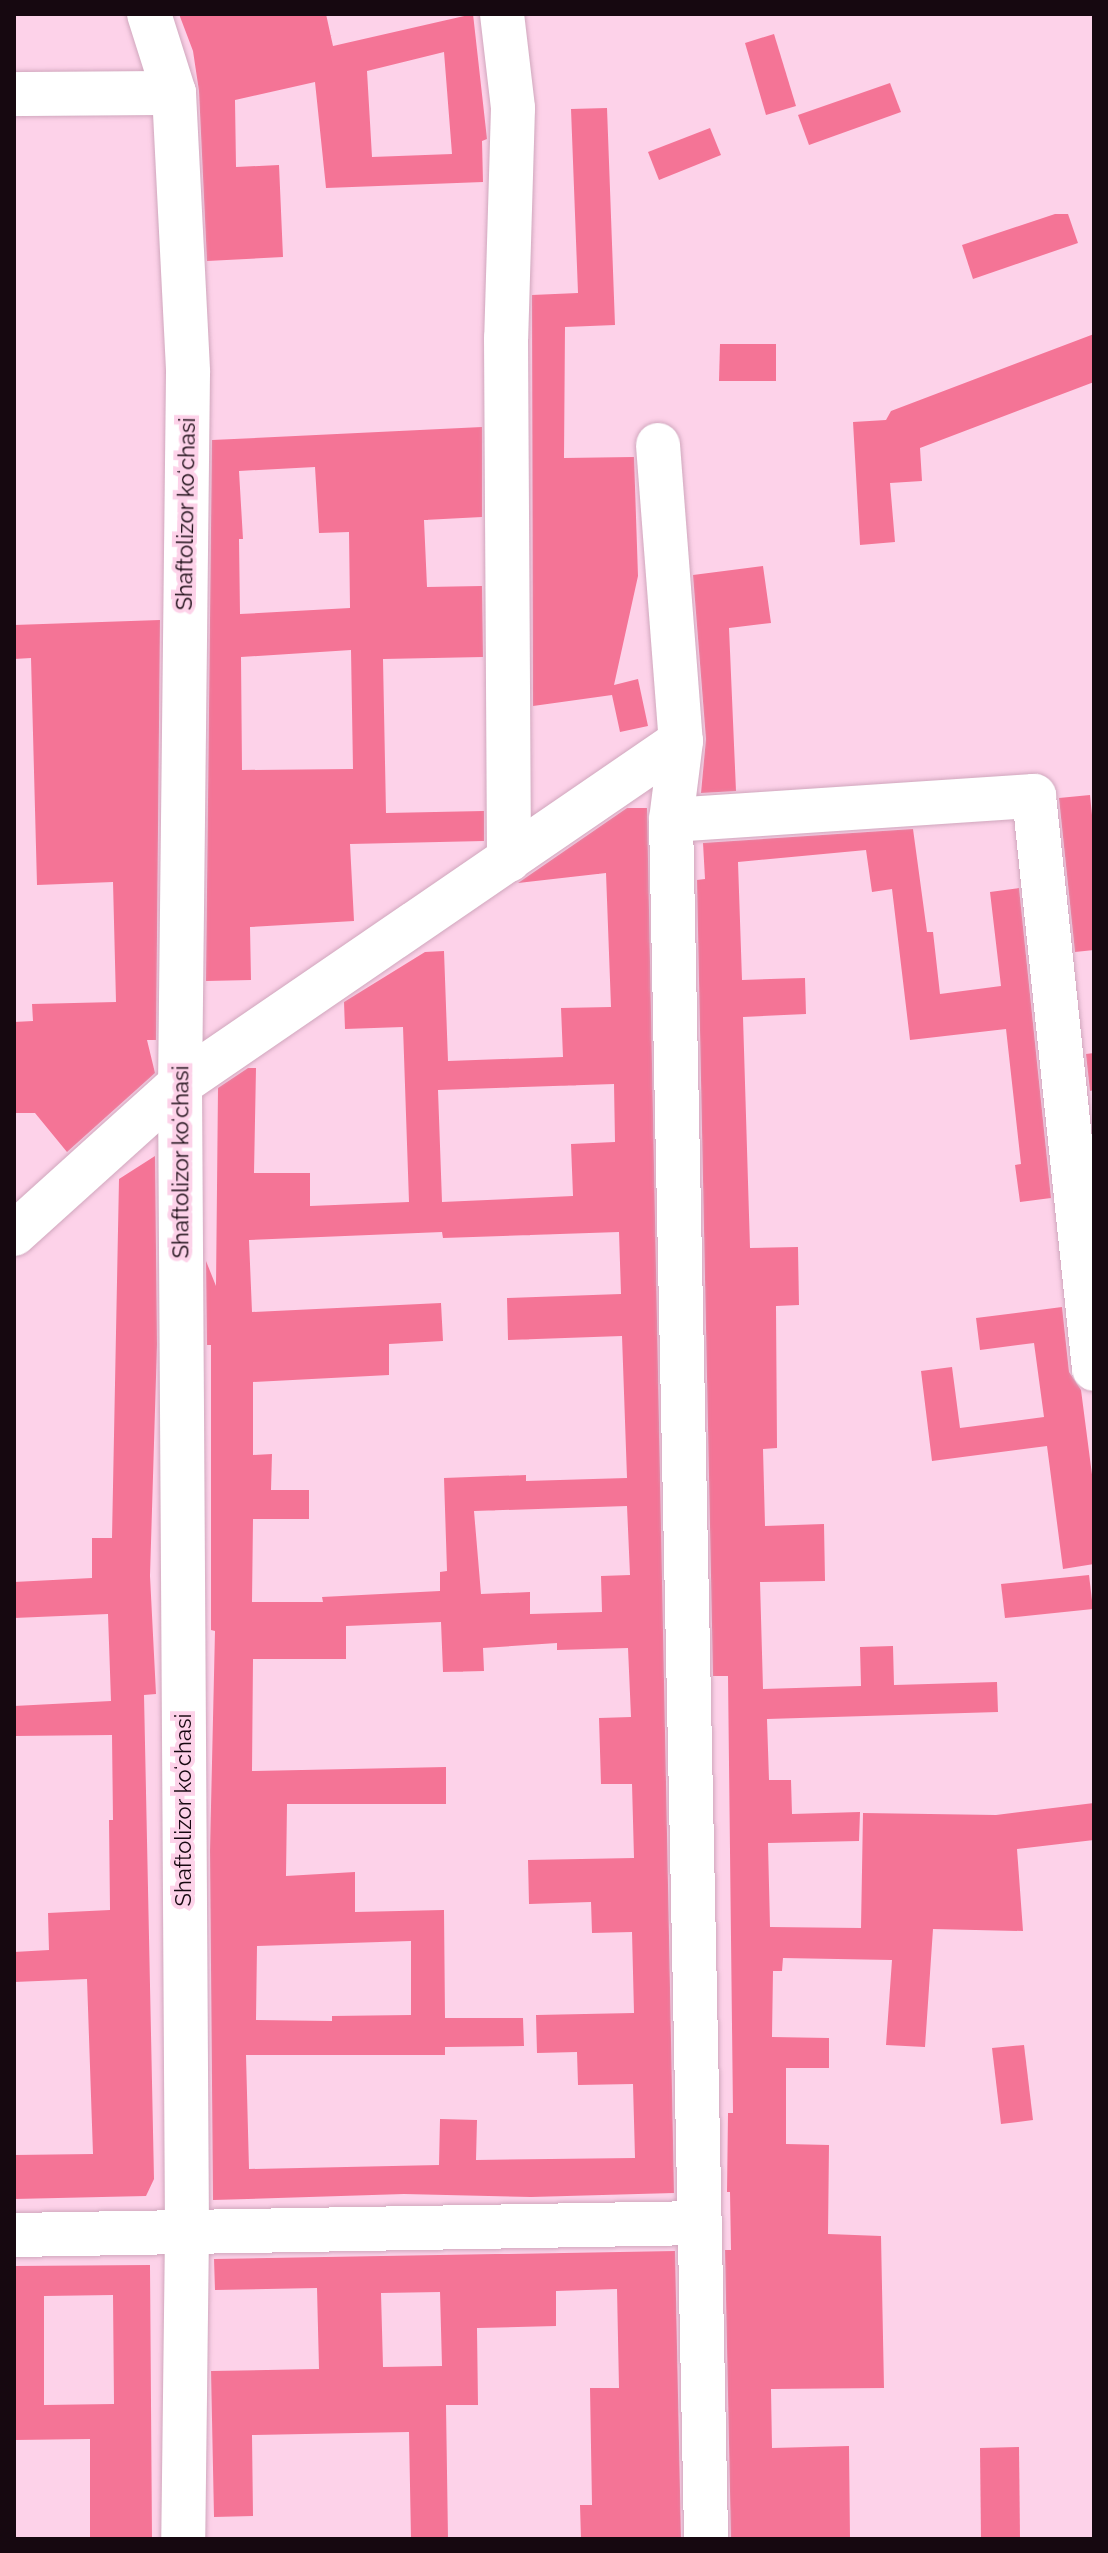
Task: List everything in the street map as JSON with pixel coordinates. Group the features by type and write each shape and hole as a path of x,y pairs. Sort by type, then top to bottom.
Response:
{"street":[{"name":"Shaftolizor koʻchasi","path":"149,14 174,93 188,373 180,1084 187,2232 183,2539"},
{"path":"502,14 513,108 506,338 509,860"},
{"path":"14,94 174,93"},
{"path":"658,445 681,741 671,820 706,2539"},
{"path":"14,1234 180,1084 681,741"},
{"path":"671,820 1034,796 1094,1369"},
{"path":"14,2235 700,2223"}],"building":[{"path":"179,14 326,14 333,46 473,14 487,139 482,141 483,182 326,188 315,82 235,100 236,167 279,165 283,257 207,261 199,91 193,51","holes":["444,52 452,154 372,157 367,71"]},
{"path":"774,34 796,106 766,115 745,43"},
{"path":"890,83 901,112 809,145 798,115"},
{"path":"607,108 615,325 565,327 564,458 634,457 638,576 614,685 638,679 648,726 620,732 612,695 533,706 532,295 578,293 571,109"},
{"path":"710,128 721,155 659,180 648,152"},
{"path":"1055,214 1068,214 1078,243 973,279 962,245"},
{"path":"1094,334 1094,382 920,448 922,481 890,483 895,542 860,545 853,422 886,420 891,411"},
{"path":"720,344 776,344 776,381 719,381"},
{"path":"482,427 482,517 424,520 427,587 482,586 483,657 383,659 386,813 484,811 484,841 350,844 354,921 250,927 251,980 206,981 212,440","holes":["315,467 319,533 349,532 350,608 240,614 239,539 243,539 239,471","351,650 353,769 242,770 241,657"]},
{"path":"763,566 771,623 729,628 736,791 701,793 706,739 693,575"},
{"path":"160,620 156,1040 147,1040 155,1073 67,1152 35,1113 14,1113 14,1022 33,1021 32,1004 116,1002 113,882 37,885 31,658 14,659 14,625"},
{"path":"1090,795 1094,835 1094,950 1075,952 1059,798"},
{"path":"627,808 647,808 674,2193 531,2197 404,2194 213,2200 210,1850 215,1631 211,1630 211,1345 207,1345 206,1261 216,1286 218,1088 248,1068 256,1068 254,1173 310,1173 310,1206 409,1202 403,1027 345,1029 344,1002 425,952 444,951 448,1061 563,1057 561,1008 611,1007 606,873 518,883","holes":["614,1084 615,1142 571,1144 573,1196 442,1202 438,1090","442,1232 443,1238 619,1232 621,1294 507,1298 508,1340 622,1336 627,1478 526,1481 526,1475 444,1478 447,1571 440,1572 440,1591 322,1597 323,1602 252,1602 253,1519 309,1519 309,1490 271,1490 272,1454 253,1455 253,1382 389,1375 389,1344 443,1341 441,1303 252,1312 249,1240","627,1506 630,1575 601,1576 602,1612 530,1614 530,1592 481,1594 474,1511","441,1622 443,1672 484,1671 483,1648 557,1643 557,1650 628,1648 631,1717 599,1718 601,1784 632,1784 634,1858 528,1860 529,1904 591,1902 592,1933 632,1932 634,2013 536,2015 537,2053 577,2052 578,2085 633,2084 635,2158 476,2160 477,2120 440,2119 439,2165 249,2169 246,2055 445,2055 445,2047 524,2046 523,2018 445,2018 444,1910 355,1912 355,1872 286,1876 287,1804 446,1804 446,1767 252,1771 253,1659 346,1659 346,1626","411,1941 411,2015 332,2016 332,2021 256,2020 257,1946"]},
{"path":"913,829 927,932 933,932 940,994 1001,986 990,892 1019,888 1051,1198 1020,1202 1015,1165 1021,1164 1006,1029 910,1040 892,889 872,892 866,850 738,862 742,980 805,978 806,1014 743,1017 750,1248 798,1247 799,1305 776,1306 777,1448 763,1449 765,1526 824,1524 825,1581 760,1582 763,1689 861,1686 860,1647 893,1646 894,1685 997,1682 998,1712 767,1719 769,1780 791,1780 792,1814 860,1812 859,1841 768,1843 770,1927 861,1928 863,1813 996,1815 1094,1803 1094,1840 1017,1849 1023,1931 933,1929 925,2047 886,2045 892,1960 783,1958 782,1971 773,1971 772,2037 829,2038 829,2068 786,2068 786,2144 829,2145 828,2234 881,2236 884,2388 771,2389 772,2448 849,2446 850,2539 731,2539 725,2250 731,2250 730,2192 727,2192 728,2113 733,2113 728,1676 713,1676 697,880 705,879 703,843"},
{"path":"1094,1053 1094,1090 1090,1091 1086,1054"},
{"path":"155,1156 157,1344 150,1576 156,1694 144,1695 154,2179 146,2196 14,2199 14,2155 93,2154 87,1979 14,1982 14,1952 49,1950 48,1913 110,1910 109,1820 113,1820 112,1735 14,1736 14,1706 111,1701 108,1614 14,1618 14,1582 92,1578 92,1538 112,1538 119,1179"},
{"path":"1062,1307 1069,1372 1081,1390 1094,1490 1094,1564 1063,1569 1047,1446 932,1461 921,1371 952,1367 960,1428 1044,1417 1034,1343 980,1350 976,1318"},
{"path":"1089,1575 1093,1609 1005,1618 1001,1584"},
{"path":"1024,2045 1033,2120 1001,2124 992,2048"},
{"path":"675,2251 681,2539 581,2539 580,2505 592,2505 590,2388 619,2388 617,2289 556,2291 556,2326 477,2328 478,2405 446,2405 448,2539 411,2539 409,2432 252,2435 253,2516 214,2517 211,2371 319,2369 317,2288 215,2290 214,2259","holes":["440,2292 442,2366 383,2367 381,2293"]},
{"path":"150,2265 152,2539 90,2539 90,2439 14,2440 14,2266","holes":["113,2295 114,2404 44,2405 44,2296"]},
{"path":"1019,2447 1020,2539 981,2539 980,2448"}]}
